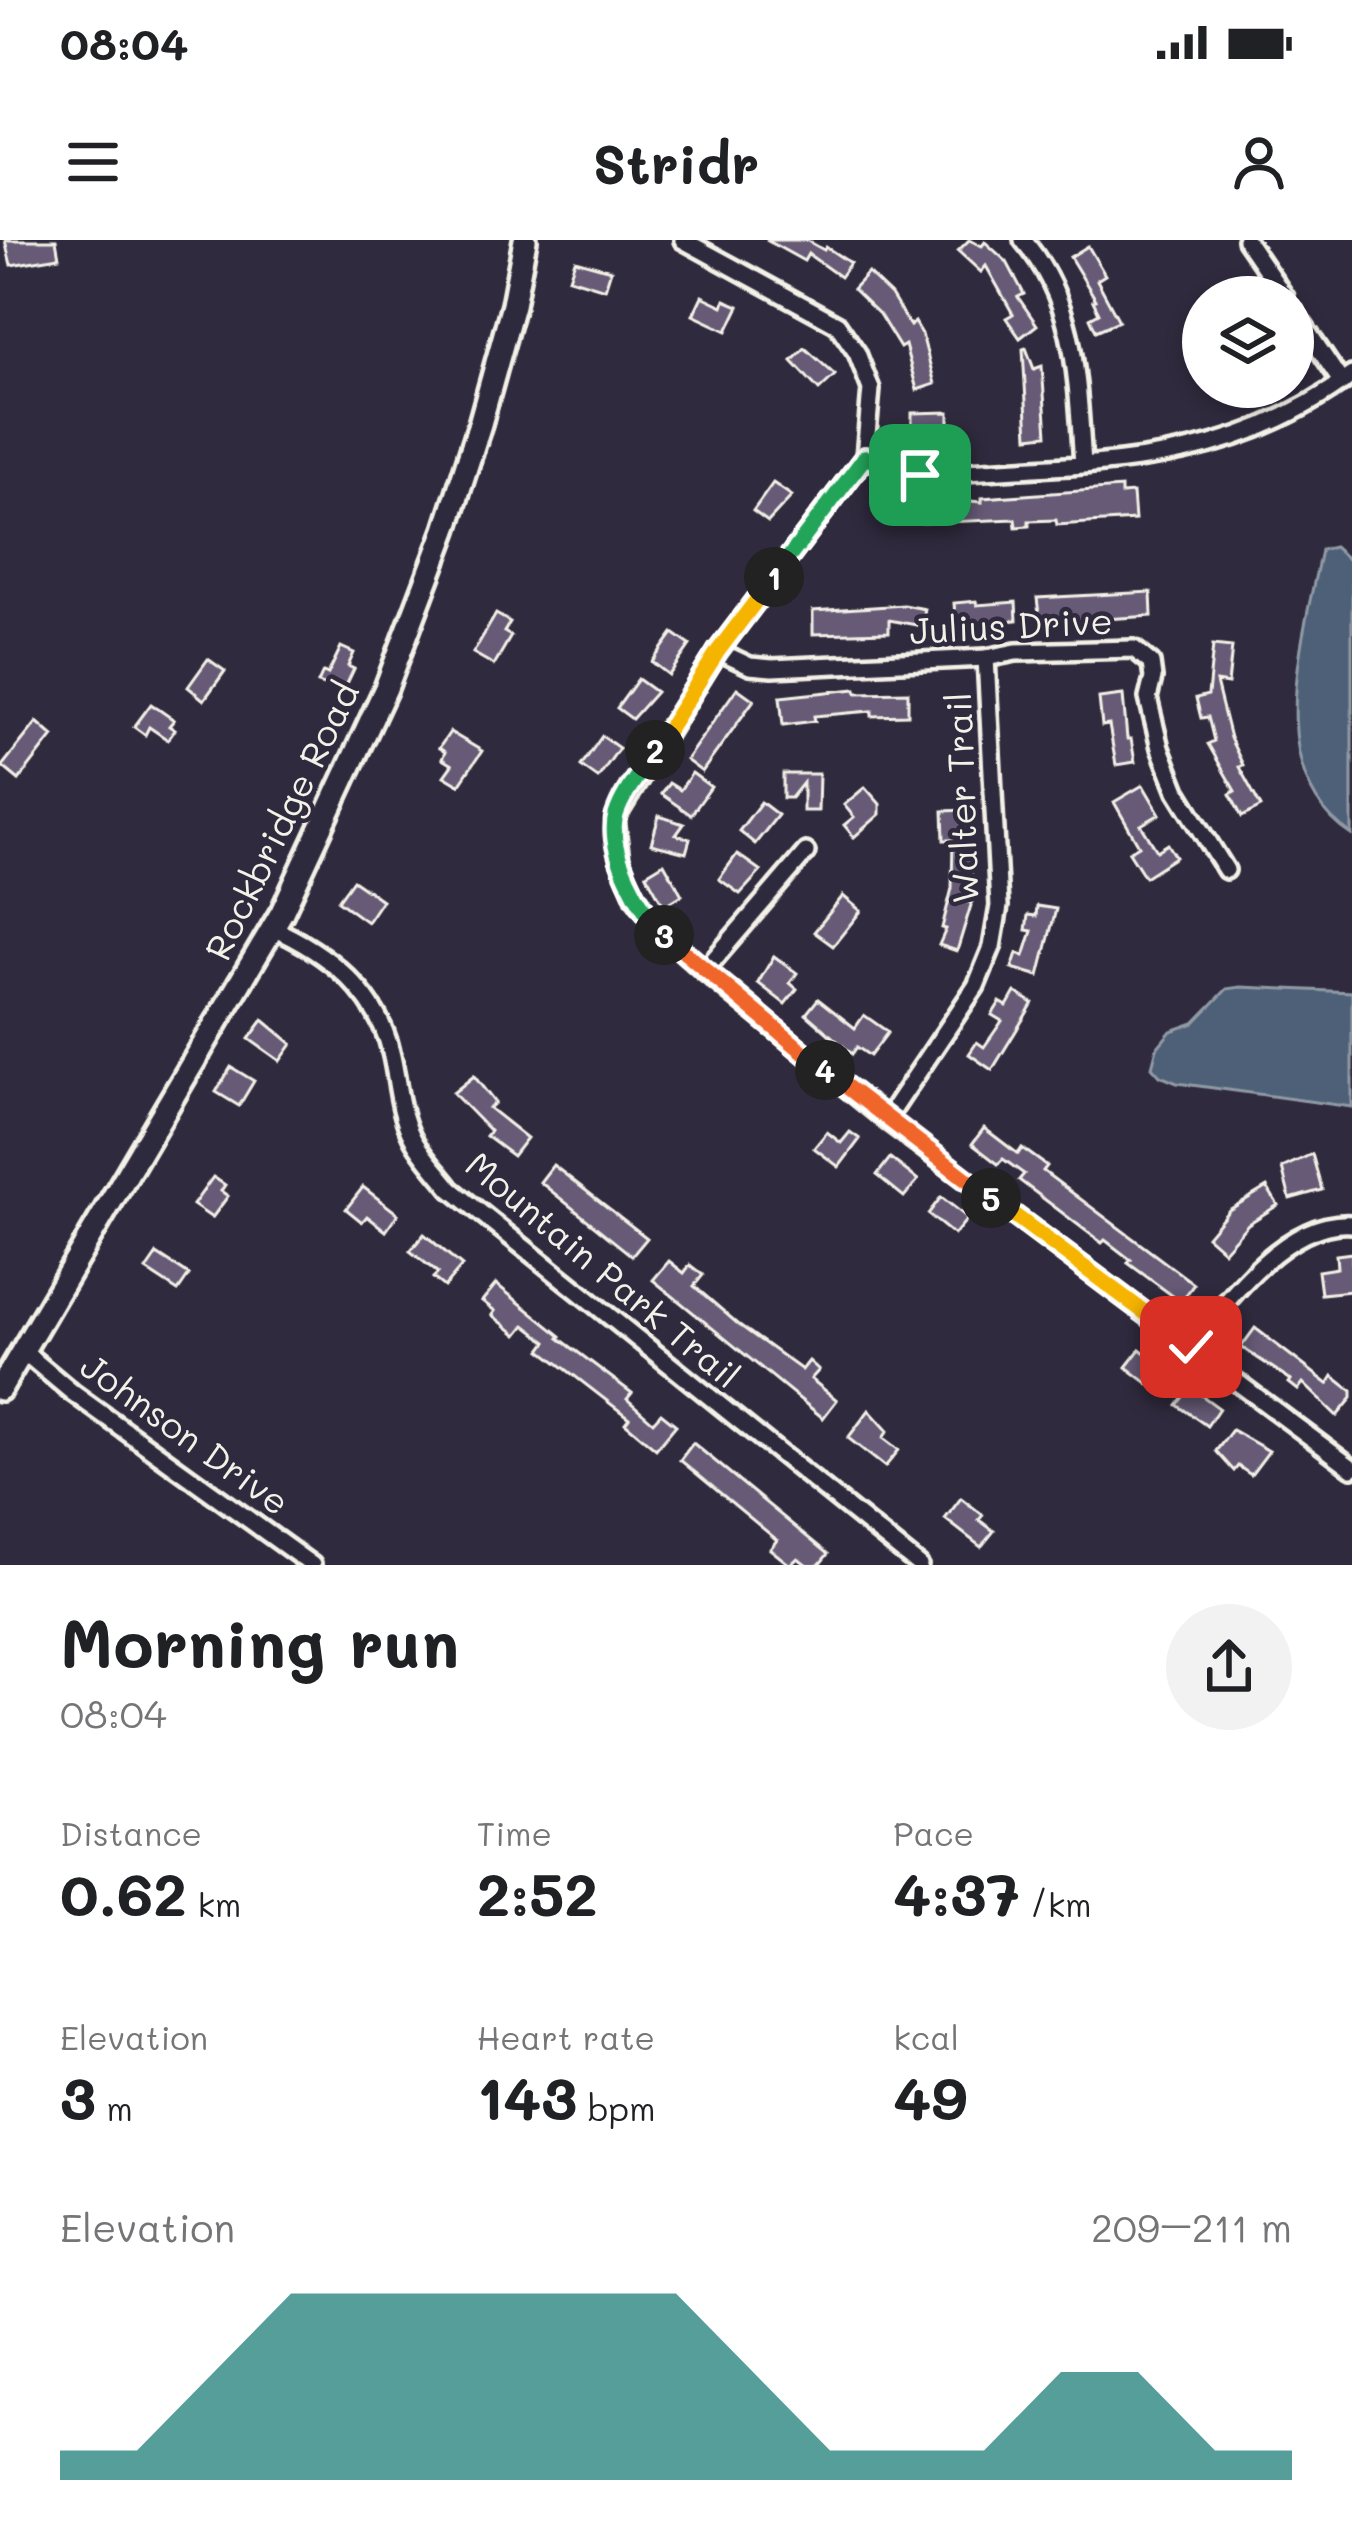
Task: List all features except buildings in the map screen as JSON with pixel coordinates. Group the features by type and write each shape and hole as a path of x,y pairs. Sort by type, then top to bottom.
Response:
{"main road":[{"name":"Rockbridge Road","path":"0,1389 282,912 386,688 446,530 508,325 526,240"}],"street":[{"path":"683,240 838,324 857,353 871,389 865,457 718,651 614,819 620,860 636,899 661,932 704,971 886,1120 1352,1468"},
{"path":"1023,240 1042,262 1071,335 1083,464"},
{"path":"1246,240 1271,276"},
{"path":"865,457 904,475 1174,455 1225,442 1279,421 1347,379 1314,337"},
{"name":"Julius Drive","path":"718,651 750,666 772,668 986,658 1016,652 1133,650 1151,663 1148,698 1160,748 1184,804 1226,870"},
{"name":"Walter Trail","path":"886,1120 976,986 992,947 999,905 986,658"},
{"path":"704,971 806,852"},
{"name":"Mountain Park Trail","path":"270,927 295,938 349,977 374,1005 382,1019 412,1140 451,1189 919,1565"},
{"path":"1191,1347 1223,1305 1288,1241 1320,1228 1352,1224"},
{"name":"Johnson Drive","path":"23,1351 73,1393 312,1565"}],"water":[{"path":"1334,547 1352,569 1352,835 1324,809 1306,778 1297,742 1295,703 1305,623 1321,550"},
{"path":"1227,989 1352,992 1352,1107 1177,1083 1160,1076 1152,1067 1157,1048 1171,1031 1194,1023"}],"route":[{"path":"920,475 904,475 865,457 718,651 624,800 614,819 620,860 636,899 661,932 704,971 886,1120 1191,1347"}]}
